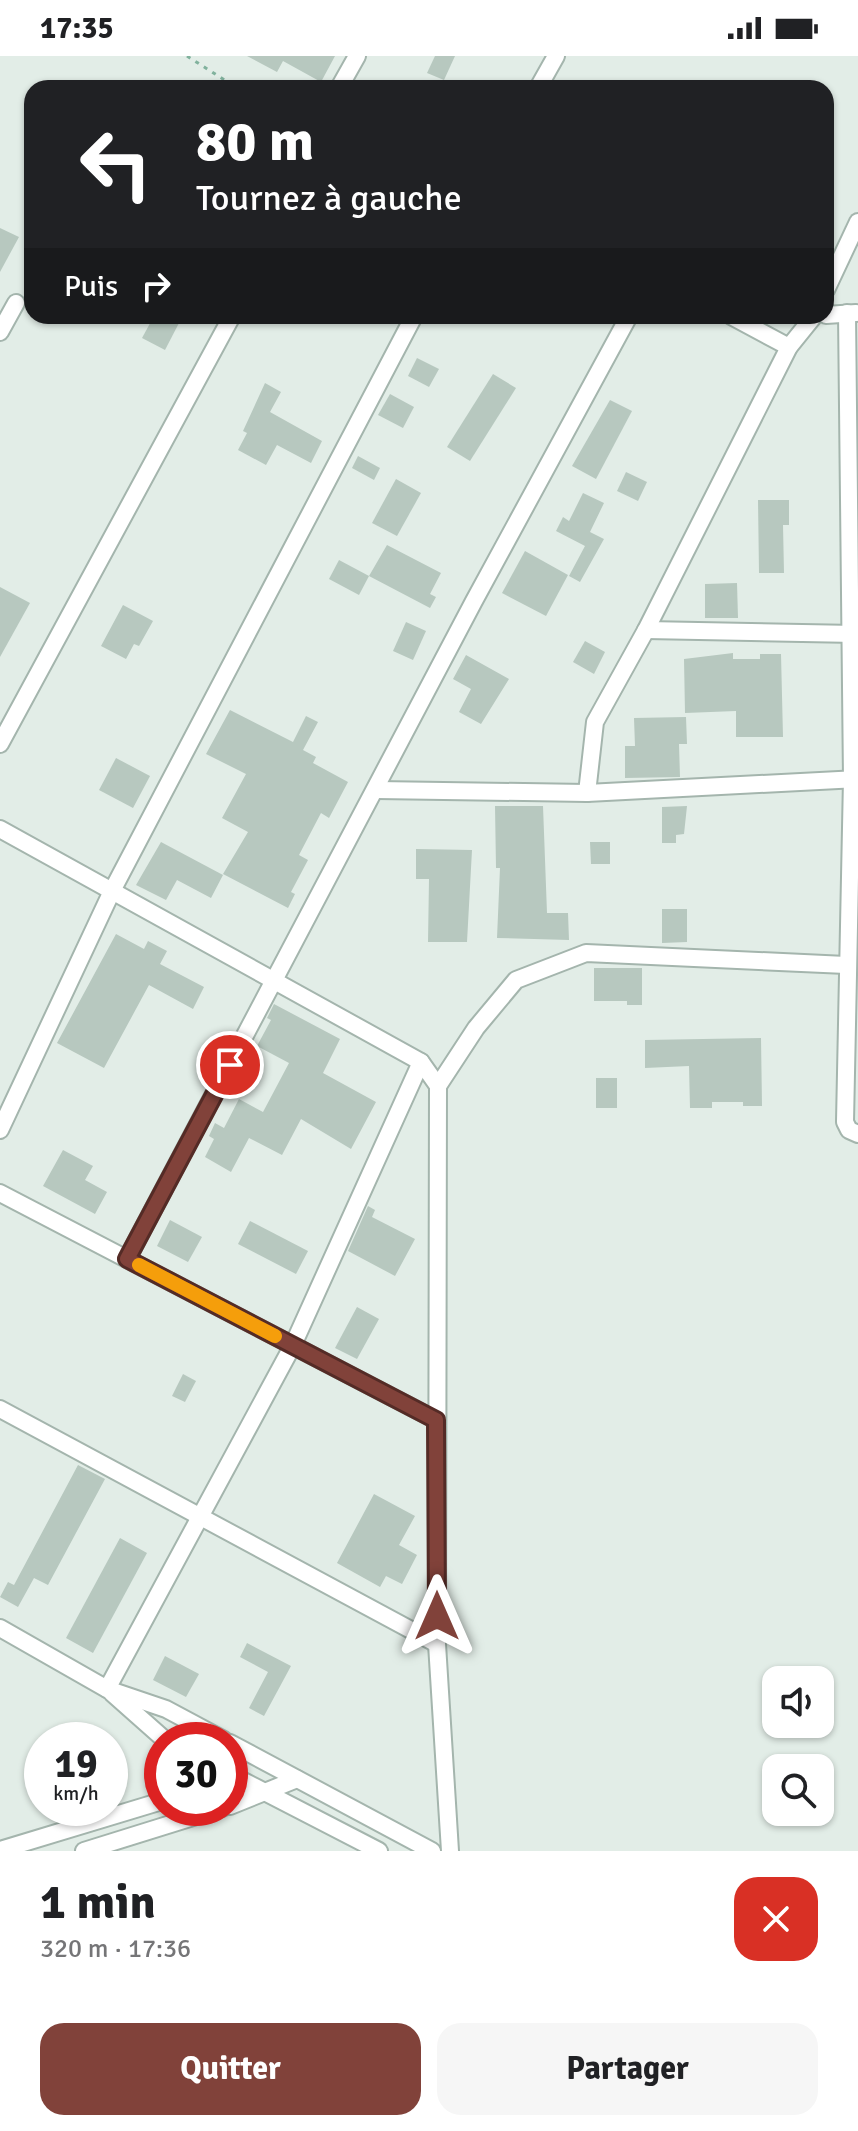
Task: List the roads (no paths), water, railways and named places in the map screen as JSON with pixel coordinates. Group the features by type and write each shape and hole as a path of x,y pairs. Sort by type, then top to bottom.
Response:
{"street":[{"path":"344,80 357,56"},
{"path":"542,80 556,56"},
{"path":"834,273 858,222"},
{"path":"0,332 16,303"},
{"path":"852,313 855,779 846,965 845,1122 849,1130 858,1134"},
{"path":"0,744 228,324"},
{"path":"0,1130 113,889 410,324"},
{"path":"127,1259 474,601 625,324"},
{"path":"746,324 789,347"},
{"path":"587,793 595,722 646,630 789,347 808,324"},
{"path":"646,630 853,634"},
{"path":"377,790 587,793 855,779"},
{"path":"0,829 421,1062 438,1086"},
{"path":"450,1851 437,1644 438,1086 476,1028 516,980 586,953 846,965"},
{"path":"107,1689 293,1345 421,1062"},
{"path":"0,1193 436,1420"},
{"path":"0,1409 437,1644"},
{"path":"0,1628 107,1689 166,1709 190,1722"},
{"path":"107,1689 145,1722"},
{"path":"248,1753 432,1851"},
{"path":"248,1770 265,1762"},
{"path":"248,1800 297,1779"},
{"path":"248,1784 379,1851"},
{"path":"0,1850 80,1826"},
{"path":"83,1826 87,1850 164,1826"}]}
